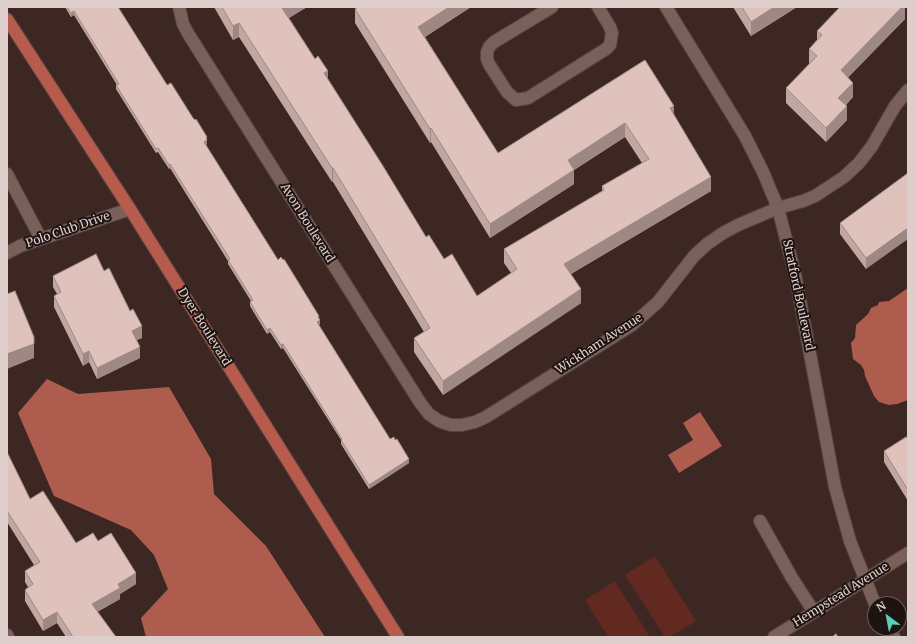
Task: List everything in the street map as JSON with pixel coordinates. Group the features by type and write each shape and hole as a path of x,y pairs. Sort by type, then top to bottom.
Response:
{"main road":[{"name":"Dyer Boulevard","path":"7,19 130,209 398,637"}],"lane":[{"name":"Avon Boulevard","path":"179,7 183,24 188,34 421,404 429,414 439,421 451,425"},
{"path":"552,7 494,42 487,52 489,64 507,92 516,100 528,98 606,49 612,39 612,33 604,9"},
{"name":"Stratford Boulevard","path":"666,7 745,136 758,161 778,208 795,274 835,487 850,541 872,596"},
{"name":"Wickham Avenue","path":"451,425 462,425 475,422 486,417 632,325 658,302 694,256 707,244 738,225 778,208 803,201 814,196 844,177 860,163 872,146 895,106 908,90"},
{"path":"7,174 41,239"},
{"name":"Polo Club Drive","path":"7,253 20,246 130,209"},
{"path":"760,520 792,578 814,612"},
{"name":"Hempstead Avenue","path":"774,637 908,553"}],"shaded area":[{"path":"908,288 908,400 889,405 879,402 874,396 865,376 864,370 861,365 853,359 851,343 855,338 856,325 868,314 871,308 878,305 879,302 889,301"},
{"path":"47,379 78,394 169,387 211,459 214,494 266,546 325,637 146,637 141,618 168,589 154,555 131,530 54,496 18,413"},
{"path":"700,412 722,446 679,473 668,455 693,440 683,423"},
{"path":"655,556 696,621 670,637 665,637 625,575"},
{"path":"615,581 650,637 608,637 585,600"}],"building":[{"path":"67,7 118,7 167,85 171,83 193,118 195,120 196,119 207,137 207,140 204,142 278,260 281,257 283,260 284,259 319,316 318,317 320,320 317,322 390,439 394,437 395,440 397,439 409,459 369,485 283,344 281,345 270,328 267,330 250,302 253,300 228,260 230,259 170,164 169,165 158,148 156,149 116,85 119,84 74,11 71,13"},
{"path":"222,7 283,7 282,8 315,59 318,56 328,71 324,73 426,237 429,235 444,259 452,254 477,296 517,269 504,249 604,190 602,186 649,159 625,123 568,160 574,170 490,224 355,9 358,7 449,7 418,27 498,153 645,60 674,106 670,108 711,177 564,264 581,289 443,381 414,338 430,328 333,168 239,23 233,26"},
{"path":"742,7 774,7 751,22"},
{"path":"840,7 902,7 841,70 853,83 838,98 847,106 826,128 786,88 817,56 809,49 822,35 817,31"},
{"path":"908,173 908,228 866,258 840,223"},
{"path":"96,254 104,271 109,268 130,311 133,309 142,326 132,331 140,347 97,368 89,351 83,354 54,296 61,292 53,276"},
{"path":"15,291 34,337 34,344 7,354 7,294"},
{"path":"906,437 908,439 908,490 884,451"},
{"path":"7,452 30,499 43,491 76,543 93,533 98,541 111,533 136,573 118,584 120,588 92,604 116,637 73,637 57,612 43,620 25,590 33,584 25,571 40,562 7,511"}]}
